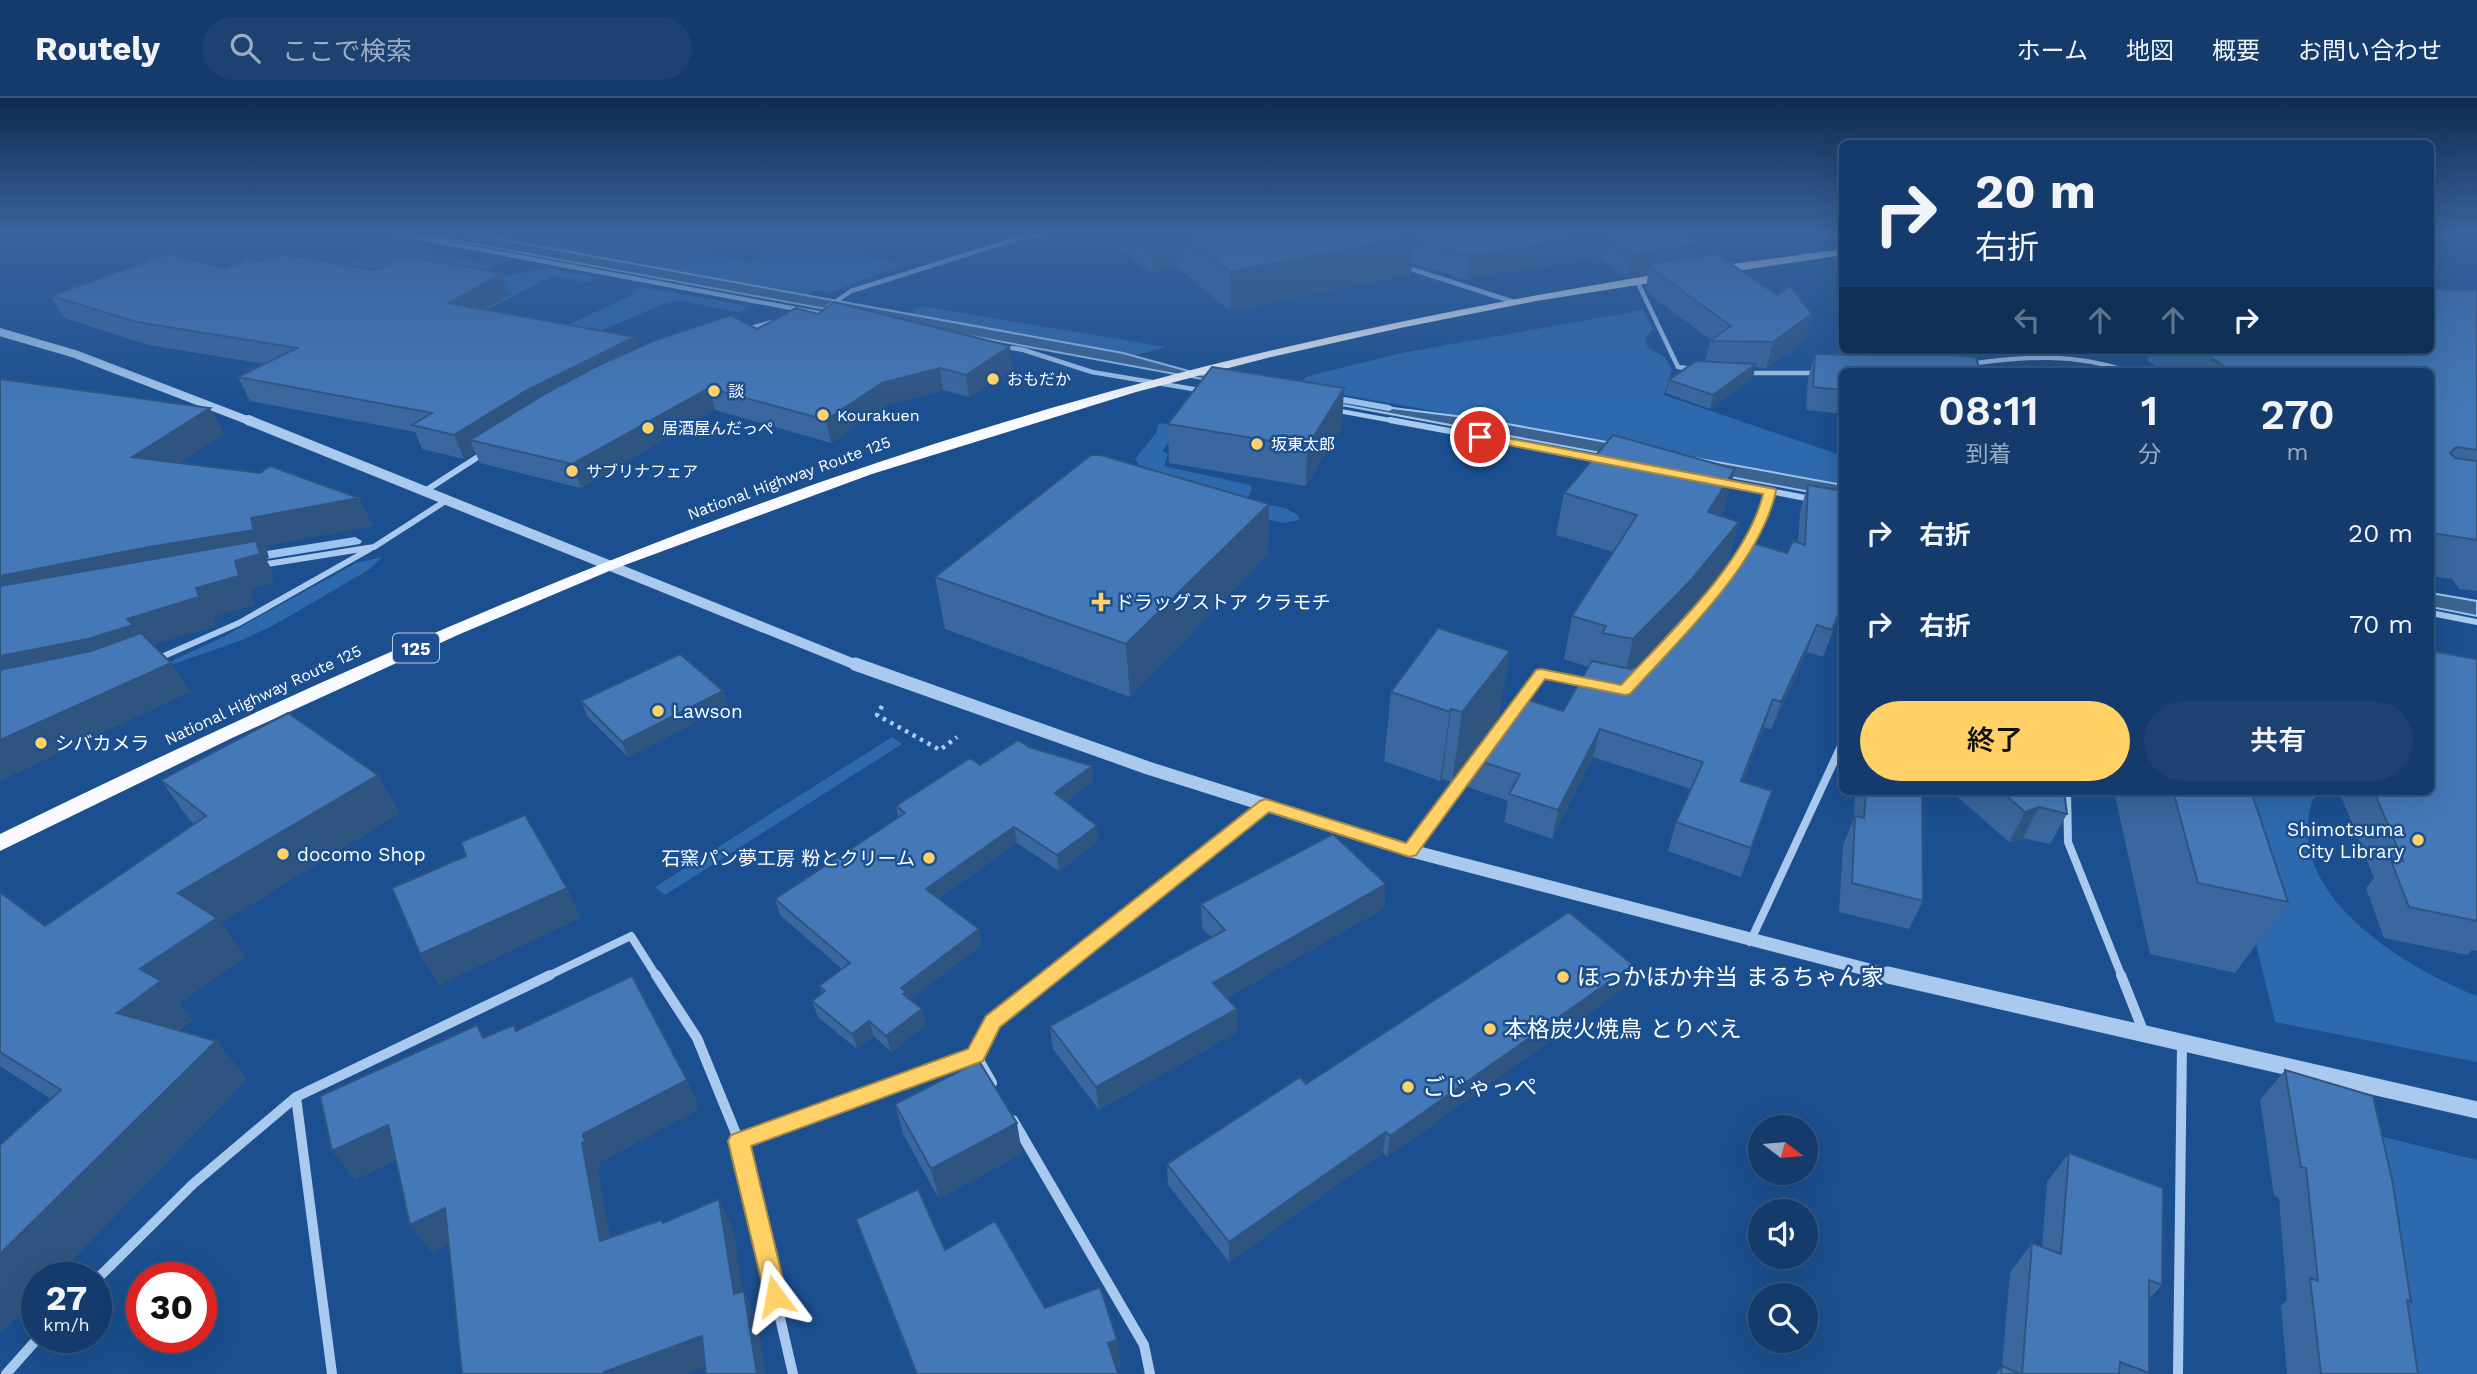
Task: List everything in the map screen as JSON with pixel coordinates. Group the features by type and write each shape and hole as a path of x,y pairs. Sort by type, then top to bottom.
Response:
{"highway":[{"name":"National Highway Route 125","path":"0,844 324,690 503,609 611,565 901,460 1154,383 1333,338 1442,314 1581,291"}],"street":[{"path":"698,291 832,316"},
{"path":"819,313 852,291"},
{"path":"1479,291 1514,302"},
{"path":"1642,291 1678,367 1699,370"},
{"path":"797,316 811,312"},
{"path":"744,330 784,319"},
{"path":"0,332 121,371 902,682 1266,805 1410,850 1750,942 2146,1036 2477,1110"},
{"path":"989,344 1024,350 1092,372 1206,392"},
{"path":"1960,366 2065,355 2104,362 2119,368"},
{"path":"1736,373 1829,373"},
{"path":"1331,409 1602,460"},
{"path":"425,491 485,452"},
{"path":"1718,482 1819,500"},
{"path":"1738,558 1765,515 1770,491"},
{"path":"144,663 229,629 373,547 448,500"},
{"path":"249,567 373,547"},
{"path":"2434,614 2477,622"},
{"path":"1510,715 1541,673 1601,685"},
{"path":"1750,942 1839,751"},
{"path":"1410,850 1479,757"},
{"path":"2067,795 2068,842 2146,1036"},
{"path":"739,1141 976,1055 993,1022 1266,805"},
{"path":"112,1264 193,1184 296,1097 631,936 697,1038 739,1141 793,1374"},
{"path":"2178,1374 2182,1044"},
{"path":"976,1055 996,1090"},
{"path":"296,1097 332,1374"},
{"path":"1009,1112 1144,1345 1150,1374"},
{"path":"6,1374 25,1353"}],"path":[{"path":"884,702 877,715 940,750 962,733"}],"shaded area":[{"path":"279,291 313,291 266,296"},
{"path":"502,291 524,291 467,320 512,293"},
{"path":"661,291 748,306 739,312 681,301 668,302 598,332 559,329 634,294 631,292"},
{"path":"725,291 781,291 1123,353 1250,388"},
{"path":"776,291 814,291 806,296"},
{"path":"921,306 1165,347 1133,356 909,314"},
{"path":"1643,310 1653,329 1645,338 1648,348 1665,357 1672,370 1664,395 1839,455 1839,484 1295,386 1308,376 1402,353"},
{"path":"1287,395 1480,419 1839,484 1839,497"},
{"path":"1159,423 1175,425 1177,431 1162,451 1168,454 1164,466 1250,485 1252,488 1247,500 1285,508 1298,515 1299,520 1283,523 1265,519 1150,481 1135,459 1156,433"},
{"path":"382,557 370,569 274,625 242,640 165,667 163,665 219,639 356,563"},
{"path":"2434,594 2477,601 2477,616 2434,608"},
{"path":"892,737 902,744 665,895 655,887"},
{"path":"2220,795 2320,795 2313,799 2308,833 2314,865 2331,895 2355,922 2384,946 2416,966 2477,996 2477,1062 2275,1022"},
{"path":"2363,1132 2477,1160 2477,1374 2407,1374"}],"building":[{"path":"66,291 471,291 449,303 635,337 524,392 454,435 412,425 432,413 238,377 297,348 137,322 51,296"},
{"path":"1682,291 1770,291 1777,295 1783,291 1794,291 1812,314 1773,342 1710,341 1731,326"},
{"path":"2434,291 2477,291 2477,450 2456,447 2450,453 2455,458 2477,461 2477,540 2434,533 2434,368 2225,367 2206,354 2434,354"},
{"path":"834,302 1010,346 966,375 940,368 882,383 826,420 709,388 572,464 470,440 546,393 653,341 731,315 757,329 796,308 818,314"},
{"path":"1815,354 1934,354 1976,357 1979,368 1839,368 1839,390 1813,387"},
{"path":"1696,361 1756,364 1713,395 1669,380"},
{"path":"1212,367 1344,388 1307,447 1168,424"},
{"path":"0,379 210,408 132,457 260,473 270,466 359,498 251,518 254,530 0,576"},
{"path":"1613,435 1735,469 1708,512 1739,522 1692,579 1633,639 1602,633 1606,626 1572,616 1637,515 1564,493"},
{"path":"1091,455 1101,455 1269,504 1126,644 935,577"},
{"path":"1808,485 1839,490 1839,612 1832,630 1817,625 1781,702 1773,699 1741,781 1772,791 1751,848 1676,822 1703,762 1600,729 1558,810 1509,794 1520,774 1470,758 1516,696 1563,711 1592,661 1630,669 1636,667 1714,582 1746,541 1787,553 1793,541 1805,545"},
{"path":"256,541 260,554 235,561 239,576 196,588 199,597 127,619 133,625 88,639 0,656 0,586"},
{"path":"1438,628 1510,651 1462,712 1451,709 1450,712 1391,692"},
{"path":"141,633 171,663 0,740 0,670 91,651"},
{"name":"Shimotsuma City Library","path":"2434,652 2477,659 2477,921 2409,907 2390,858 2403,861 2376,795 2434,795"},
{"name":"Lawson","path":"680,654 723,691 622,742 581,701"},
{"path":"288,713 378,775 178,893 217,918 140,969 161,981 117,1013 216,1041 0,1254 0,1145 61,1090 0,1052 0,892 45,926 206,816 161,780"},
{"path":"1018,740 1029,747 1092,766 1055,793 1097,826 1057,855 1014,827 926,889 979,929 901,988 906,992 903,994 922,1009 886,1036 869,1021 852,1034 812,1001 825,991 819,986 850,963 775,899 905,813 896,806 970,758 980,765"},
{"path":"1866,795 1922,795 1923,901 1852,883 1855,816 1864,818"},
{"path":"2006,795 2065,795 2067,814 2039,807 2025,812"},
{"path":"2174,795 2252,795 2288,902 2198,883"},
{"path":"525,815 567,888 420,954 392,888 466,856 461,842"},
{"path":"1333,834 1386,884 1213,983 1237,1009 1096,1087 1050,1026 1225,930 1201,904"},
{"path":"1569,912 1633,965 1390,1136 1386,1132 1229,1242 1167,1164 1300,1077 1306,1084"},
{"path":"632,976 687,1080 583,1134 585,1141 582,1143 600,1241 661,1220 663,1223 719,1199 734,1294 744,1291 757,1374 706,1374 702,1336 604,1372 605,1374 462,1374 445,1208 410,1225 388,1125 332,1151 320,1096 477,1025 483,1038 514,1025 516,1031"},
{"path":"979,1061 1017,1123 931,1169 895,1104"},
{"path":"2285,1070 2373,1096 2393,1184 2411,1302 2407,1300 2418,1374 2321,1374 2310,1278 2318,1281 2306,1168 2301,1167"},
{"path":"2069,1153 2163,1188 2162,1285 2149,1280 2149,1373 2120,1362 2119,1374 2022,1374 2032,1243 2061,1254"},
{"path":"918,1189 945,1250 995,1221 1045,1308 1100,1287 1117,1340 1108,1343 1118,1374 917,1374 856,1219"},
{"path":"2002,1366 2020,1374 2001,1374"}],"waterway":[{"path":"1322,396 1389,408"},
{"path":"247,558 355,541"}],"place":[{"name":"おもだか","path":"993,379"},
{"name":"談","path":"714,391"},
{"name":"Kourakuen","path":"823,415"},
{"name":"居酒屋んだっぺ","path":"648,428"},
{"name":"坂東太郎","path":"1257,444"},
{"name":"サブリナフェア","path":"572,471"},
{"name":"ドラッグストア クラモチ","path":"1101,602"},
{"name":"Lawson","path":"658,711"},
{"name":"シバカメラ","path":"41,743"},
{"name":"Shimotsuma City Library","path":"2418,840"},
{"name":"docomo Shop","path":"283,854"},
{"name":"石窯パン夢工房 粉とクリーム","path":"929,858"},
{"name":"ほっかほか弁当 まるちゃん家","path":"1563,977"},
{"name":"本格炭火焼鳥 とりべえ","path":"1490,1029"},
{"name":"ごじゃっぺ","path":"1408,1087"}],"route":[{"path":"775,1296 739,1141 976,1055 993,1022 1266,805 1410,850 1541,673 1625,690 1719,587 1765,515 1770,491 1480,437"}]}
